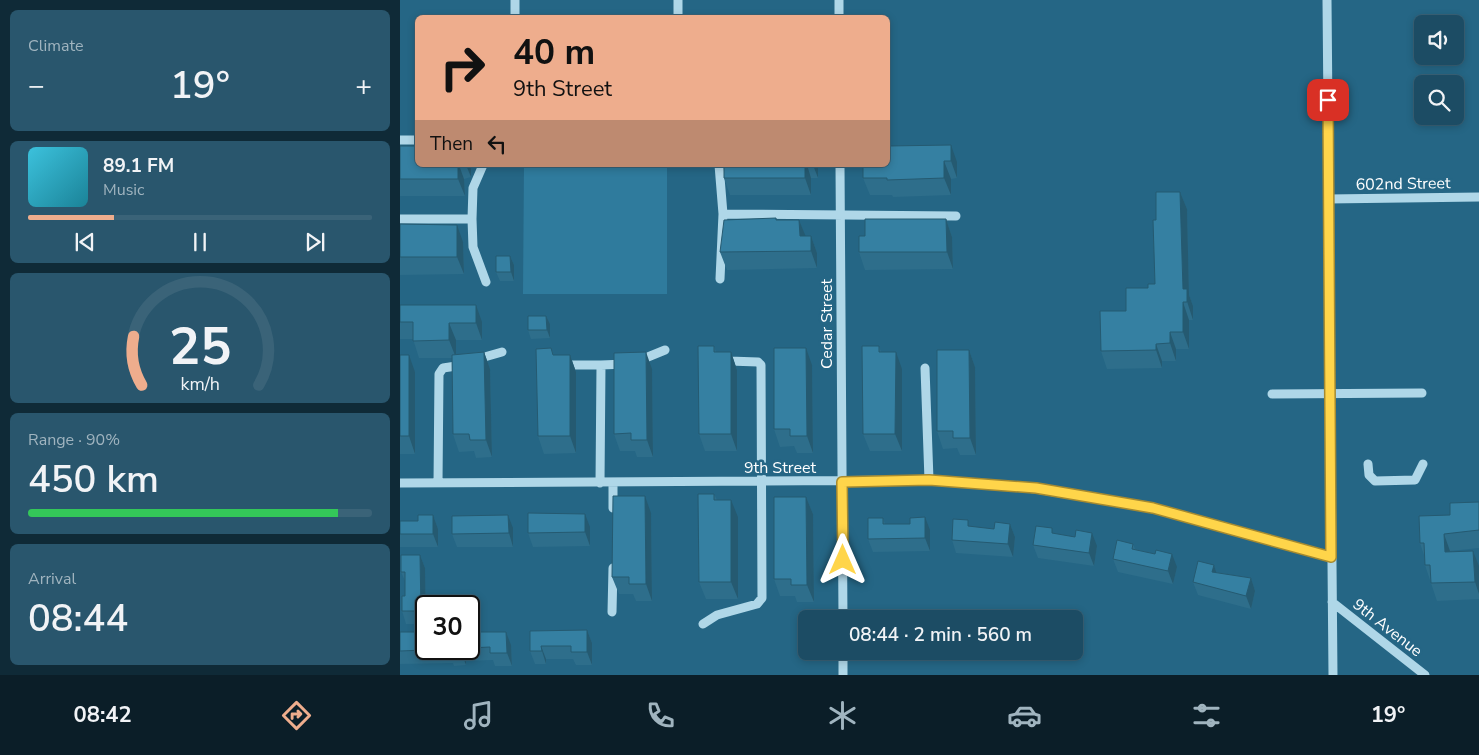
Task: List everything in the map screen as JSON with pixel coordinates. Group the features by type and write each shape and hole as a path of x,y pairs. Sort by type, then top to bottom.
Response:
{"street":[{"path":"515,0 515,15"},
{"path":"678,0 678,15"},
{"path":"839,0 839,15"},
{"path":"1327,0 1333,675"},
{"path":"400,140 415,140"},
{"path":"482,167 473,188 472,219 473,247 486,282"},
{"path":"720,167 723,214 720,279"},
{"name":"Cedar Street","path":"840,167 843,610"},
{"name":"602nd Street","path":"1328,199 1479,197"},
{"path":"723,214 956,216"},
{"path":"400,219 472,219"},
{"path":"555,356 569,365 631,364 664,350"},
{"path":"438,483 440,371 443,368 470,364 502,352"},
{"path":"703,624 717,615 757,604 762,598 761,365 758,362 728,361 714,353"},
{"path":"600,483 601,365"},
{"path":"925,368 929,480"},
{"path":"1272,394 1422,393"},
{"path":"1368,464 1369,475 1375,480 1415,480 1424,464"},
{"name":"9th Street","path":"400,484 929,480 1036,488 1153,508 1331,557"},
{"path":"613,483 613,523"},
{"path":"612,612 613,562"},
{"name":"9th Avenue","path":"1332,602 1426,675"},
{"path":"843,660 844,675"}],"shaded area":[{"path":"524,167 667,167 667,294 523,294"}],"building":[{"path":"951,145 951,161 944,161 944,178 887,180 887,178 863,178 863,167 890,167 890,146"},
{"path":"400,146 415,146 415,167 458,167 458,179 400,179"},
{"path":"724,167 805,167 805,178 724,178"},
{"path":"1156,192 1180,192 1183,289 1187,289 1187,302 1183,302 1183,332 1170,332 1170,343 1156,344 1156,350 1101,351 1100,311 1126,311 1126,288 1148,288 1148,284 1155,284 1153,220 1156,220"},
{"path":"776,218 776,220 799,220 800,236 811,236 811,251 720,252 724,220"},
{"path":"865,219 946,219 947,252 859,252 859,236 865,236"},
{"path":"400,224 457,225 457,257 400,257"},
{"path":"496,256 510,256 511,272 496,272"},
{"path":"400,305 476,305 476,323 449,323 449,340 413,341 413,322 400,322"},
{"path":"528,316 546,316 547,330 528,330"},
{"path":"698,346 714,346 714,352 731,352 731,434 699,434"},
{"path":"862,346 879,346 879,352 896,352 895,434 863,434"},
{"path":"551,348 553,355 570,355 570,436 538,436 536,349"},
{"path":"774,348 806,348 807,436 790,436 790,429 774,429"},
{"path":"937,350 969,350 970,438 953,438 953,431 937,431"},
{"path":"484,352 486,440 470,440 469,434 453,434 452,355"},
{"path":"646,352 647,440 631,440 631,433 614,434 614,353"},
{"path":"400,355 409,355 409,436 400,436"},
{"path":"698,494 714,494 714,500 731,500 731,582 699,582"},
{"path":"613,496 645,496 646,584 629,584 629,577 612,577"},
{"path":"774,497 806,497 807,585 791,585 791,579 774,579"},
{"path":"1479,502 1479,530 1444,534 1445,552 1473,551 1475,582 1431,583 1430,565 1425,565 1424,543 1420,543 1419,516 1450,515 1450,503"},
{"path":"528,513 585,514 585,532 528,533"},
{"path":"418,515 433,515 433,534 400,534 400,521 418,521"},
{"path":"508,515 509,533 452,534 452,516"},
{"path":"925,517 925,538 868,539 868,518 883,518 883,524 910,524 910,518"},
{"path":"953,519 968,520 968,526 994,529 995,522 1010,524 1008,544 952,540"},
{"path":"1036,526 1052,528 1052,533 1075,537 1076,530 1092,533 1089,553 1033,545"},
{"path":"1117,540 1133,544 1132,549 1155,554 1156,550 1172,554 1168,571 1113,559"},
{"path":"401,555 420,555 421,595 415,595 415,611 402,611 402,596 405,596 405,572 401,572"},
{"path":"1198,561 1214,565 1212,572 1251,578 1246,596 1193,582"},
{"path":"587,630 587,652 571,652 571,646 541,646 542,651 530,651 530,631"},
{"path":"400,632 415,632 415,650 400,651"},
{"path":"480,632 506,632 507,653 490,653 490,647 480,647"}],"route":[{"path":"843,560 842,482 929,480 1036,488 1153,508 1331,557 1328,100"}]}
